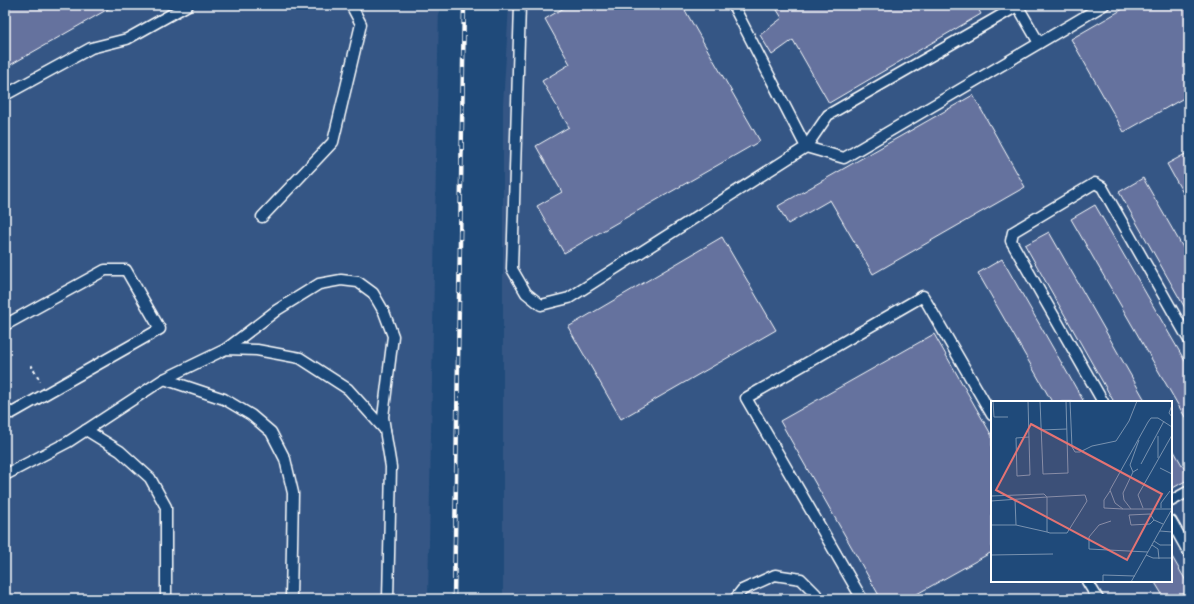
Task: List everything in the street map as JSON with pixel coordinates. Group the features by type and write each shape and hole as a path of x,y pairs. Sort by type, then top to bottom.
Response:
{"lane":[{"path":"5,95 92,48 127,39 188,5"},
{"path":"262,217 333,142 361,24 351,5"},
{"path":"520,5 512,269 526,293 541,305 569,298 806,147 828,115 1018,5 1039,43"},
{"path":"733,5 806,147 844,158 1104,5"},
{"path":"1102,401 1011,240 1013,232 1095,183 1102,187 1189,340"},
{"path":"5,325 105,270 126,270 160,329 12,413 5,409"},
{"path":"5,475 68,442 164,379 226,349 277,310 318,284 341,280 358,282 372,293 384,312 392,336 384,417 391,467 388,599"},
{"path":"862,599 746,398 923,296 991,413"},
{"path":"226,349 257,350 300,358 348,389 385,430"},
{"path":"164,379 224,399 251,415 271,432 285,459 293,493 291,599"},
{"path":"86,430 120,451 150,478 166,507 166,599"},
{"path":"1172,501 1189,491"},
{"path":"1172,523 1189,553"},
{"path":"735,599 742,590 775,575 801,579 820,599"},
{"path":"1088,582 1098,599"}],"path":[{"path":"31,365 40,381"}],"shaded area":[{"path":"5,5 439,5 428,599 5,599"},
{"path":"509,5 1189,5 1189,599 503,599 503,104"}],"building":[{"path":"5,5 115,5 5,68"},
{"path":"569,5 682,5 760,141 564,253 537,206 562,192 536,146 569,127 542,81 570,64 545,19"},
{"path":"774,5 976,5 981,14 829,103 793,40 772,55 760,35 782,18"},
{"path":"1130,5 1189,5 1189,95 1124,132 1071,39"},
{"path":"973,95 1025,187 873,274 830,200 788,224 778,206"},
{"path":"1189,152 1189,204 1167,164"},
{"path":"1143,178 1189,258 1189,315 1119,192"},
{"path":"1095,205 1189,368 1189,424 1071,219"},
{"path":"1049,232 1145,401 1113,401 1025,245"},
{"path":"722,237 776,330 621,419 568,327"},
{"path":"1002,259 1083,401 1051,401 978,273"},
{"path":"934,334 991,434 991,553 908,599 881,599 780,421"},
{"path":"1172,448 1189,477 1189,479 1172,488"},
{"path":"1172,557 1189,586 1189,599 1165,599 1155,582 1172,582"}],"railway":[{"path":"454,599 464,5"}]}
